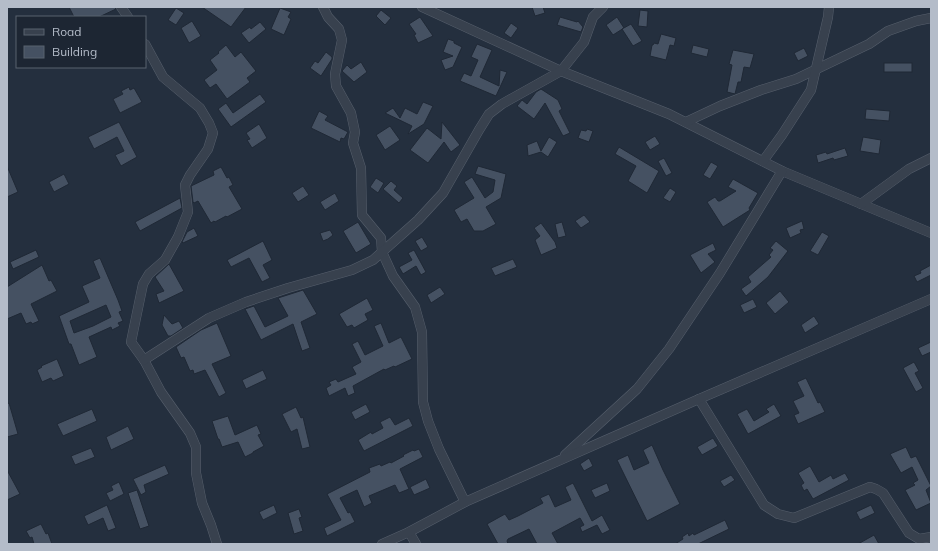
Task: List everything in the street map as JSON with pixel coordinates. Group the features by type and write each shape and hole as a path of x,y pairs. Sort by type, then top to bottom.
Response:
{"street":[{"path":"121,7 127,16"},
{"path":"323,7 328,17 339,29 342,40 335,74 336,86 351,113 355,132 354,143 361,168 362,215 381,238 382,252 393,276 415,307 422,332 423,402 439,449 466,502"},
{"path":"422,7 434,9 561,71 669,114 782,171 931,233"},
{"path":"144,360 210,318 246,302 288,288 352,270 373,260 418,220 443,193 489,114 502,104 561,71 584,42 594,17 603,7"},
{"path":"762,160 782,135 811,90 829,7"},
{"path":"686,122 720,106 761,90 796,79 869,44 888,31 916,21 931,18"},
{"path":"146,46 163,77 200,108 213,133 208,149 185,185 188,212 178,237 165,260 149,274 143,284 131,342 144,360 161,392 190,433 196,447 196,473 202,503 217,544"},
{"path":"862,204 909,169 931,158"},
{"path":"558,461 637,389 669,349 720,273 782,171"},
{"path":"382,544 409,532 466,502 931,299"},
{"path":"699,399 764,505 778,514 794,518 870,487 883,493 910,533 918,539 931,537"},
{"path":"409,532 416,544"}],"building":[{"path":"69,7 115,7 116,9 101,16 74,16"},
{"path":"202,7 246,7 231,27"},
{"path":"532,7 543,7 545,13 535,16"},
{"path":"176,8 184,13 176,25 168,20"},
{"path":"280,8 291,12 288,17 291,19 284,35 271,29"},
{"path":"381,10 391,18 385,25 376,16"},
{"path":"640,10 648,11 647,27 638,26"},
{"path":"420,17 433,36 418,43 414,35 416,34 409,24"},
{"path":"560,17 578,21 583,27 581,32 557,25"},
{"path":"617,17 624,28 613,35 606,25"},
{"path":"192,21 201,36 189,43 181,28"},
{"path":"260,22 266,29 249,43 241,33 250,27 251,29"},
{"path":"511,23 518,28 511,38 504,33"},
{"path":"631,24 642,41 633,46 622,29"},
{"path":"661,34 676,38 674,46 670,45 666,60 650,56 652,45 654,43 658,44"},
{"path":"448,39 454,41 454,43 462,47 453,67 445,70 441,60 453,56 443,52"},
{"path":"477,44 492,50 480,77 499,86 500,70 507,72 496,96 460,81 464,73 471,76 478,60 471,57"},
{"path":"226,45 235,57 241,52 256,71 247,78 250,82 227,99 216,84 210,88 204,80 217,70 210,60"},
{"path":"693,45 709,49 707,57 691,53"},
{"path":"804,48 808,56 798,61 794,53"},
{"path":"733,50 754,54 750,68 744,67 741,82 738,82 735,94 727,92 732,65 729,64"},
{"path":"326,52 332,57 332,59 321,76 310,68 315,61 318,63"},
{"path":"361,62 367,72 354,82 342,71 347,65 351,69"},
{"path":"884,63 912,63 912,72 884,72"},
{"path":"129,87 130,90 134,88 142,102 120,113 113,99 123,94 121,91"},
{"path":"541,89 558,100 562,109 559,111 570,133 563,136 545,103 534,119 517,106 522,100 527,104 536,92"},
{"path":"260,94 266,102 231,127 218,109 226,103 233,113"},
{"path":"423,102 433,106 424,124 408,134 412,126 385,113 393,108 400,118 405,108 417,114"},
{"path":"866,109 890,111 889,121 865,119"},
{"path":"319,111 328,116 325,120 348,132 344,139 341,138 340,142 311,128"},
{"path":"119,122 137,157 121,166 115,155 124,151 117,137 94,149 88,137"},
{"path":"442,122 460,145 451,152 444,142 428,163 410,150 427,128 441,139"},
{"path":"259,124 267,138 252,148 247,140 250,139 246,133"},
{"path":"390,126 400,140 385,150 376,135"},
{"path":"587,129 593,131 589,142 578,138 581,130 586,131"},
{"path":"655,136 660,144 650,150 645,142"},
{"path":"549,137 557,142 548,157 541,152 528,156 527,145 537,141 541,151"},
{"path":"863,137 881,140 879,154 860,151"},
{"path":"619,147 659,171 647,193 628,181 636,166 615,154"},
{"path":"845,148 848,156 834,160 833,158 818,163 816,155 826,152 827,154"},
{"path":"664,158 672,173 666,176 658,161"},
{"path":"711,162 718,166 710,179 703,175"},
{"path":"7,166 18,192 7,197"},
{"path":"478,166 506,174 501,198 486,207 496,224 483,231 474,231 467,219 461,222 454,210 474,198 464,182 472,177 485,198 493,192 495,180 475,174"},
{"path":"221,167 233,185 229,187 242,209 211,223 198,201 193,202 191,186 214,175 213,171"},
{"path":"64,174 69,184 54,192 49,182"},
{"path":"376,178 384,183 378,193 370,187"},
{"path":"733,179 758,193 749,208 750,210 723,227 707,202 715,197 718,201 720,201 736,191 728,187"},
{"path":"391,181 397,186 394,190 403,198 399,203 383,189"},
{"path":"303,186 309,195 298,202 292,193"},
{"path":"670,188 676,192 670,202 663,198"},
{"path":"335,193 339,201 325,210 320,202"},
{"path":"180,198 182,208 140,231 135,222"},
{"path":"584,215 590,222 581,228 575,221"},
{"path":"802,221 804,229 800,230 801,233 790,238 786,228"},
{"path":"358,222 371,244 356,253 343,231"},
{"path":"562,222 566,236 558,238 555,224"},
{"path":"541,223 555,242 557,248 541,255 535,240 540,236 534,228"},
{"path":"194,228 198,236 183,243 182,242 187,232"},
{"path":"330,230 333,235 323,241 320,233"},
{"path":"822,232 829,236 818,255 810,251"},
{"path":"422,237 428,247 421,251 415,241"},
{"path":"263,241 272,260 263,265 270,278 262,282 249,258 231,267 227,260"},
{"path":"776,241 788,251 768,277 746,296 741,289 751,282 748,277 771,257 769,255 773,250 770,248"},
{"path":"713,243 716,250 708,254 715,262 701,273 690,255"},
{"path":"36,250 39,257 13,269 10,262"},
{"path":"414,250 426,272 421,275 416,266 403,274 399,267 412,260 408,253"},
{"path":"100,258 118,300 122,311 119,312 123,321 118,323 120,326 112,330 111,327 89,337 97,357 79,365 71,344 69,344 59,316 89,302 82,286 100,278 93,261","holes":["106,305 111,317 74,333 70,321"]},
{"path":"513,259 517,267 495,276 491,268"},
{"path":"169,264 184,291 159,303 156,294 164,291 155,277"},
{"path":"42,265 49,281 51,280 57,291 31,304 39,321 32,324 31,322 26,324 21,313 7,319 7,287"},
{"path":"931,265 931,275 917,282 914,276 921,273 920,271"},
{"path":"440,287 445,294 431,303 427,295"},
{"path":"303,290 317,314 301,322 310,348 302,351 293,324 261,340 245,309 254,306 265,327 288,316 278,298"},
{"path":"780,291 789,302 775,314 766,303"},
{"path":"367,298 373,310 365,314 368,320 354,328 352,325 347,327 339,314"},
{"path":"753,299 757,307 744,313 740,305"},
{"path":"164,315 172,324 179,321 183,328 171,336 168,336 162,325"},
{"path":"814,316 819,324 805,333 801,325"},
{"path":"217,323 231,356 212,364 226,393 219,397 205,370 194,374 193,370 190,371 184,357 181,358 176,347 201,330"},
{"path":"381,323 389,343 401,337 412,359 395,367 384,369 353,386 355,393 348,396 345,388 329,396 326,388 331,385 329,382 336,379 338,382 356,374 352,367 361,362 352,344 358,341 365,355 383,346 374,326"},
{"path":"931,342 931,352 922,356 918,348"},
{"path":"57,359 64,376 53,381 51,378 42,382 37,370 42,367 41,366"},
{"path":"914,362 919,371 915,373 923,388 916,392 903,368"},
{"path":"263,370 267,379 246,389 242,380"},
{"path":"806,378 818,403 820,402 825,412 798,424 794,415 799,413 793,401 804,396 797,382"},
{"path":"9,403 18,434 7,437 7,404"},
{"path":"366,404 370,412 355,420 351,412"},
{"path":"774,404 781,416 748,434 737,414 747,409 754,421 769,412 766,409"},
{"path":"296,407 301,418 303,417 310,447 302,449 297,429 291,432 282,414"},
{"path":"92,409 97,421 63,436 57,424"},
{"path":"228,416 235,435 257,425 261,434 258,435 264,446 245,457 238,442 222,447 212,421"},
{"path":"390,417 395,425 409,418 413,426 364,451 358,440 371,432 372,434 383,428 380,422"},
{"path":"128,426 134,439 111,450 106,437"},
{"path":"713,438 718,446 702,455 697,447"},
{"path":"652,445 680,504 647,521 617,460 628,455 634,470 649,463 643,450"},
{"path":"906,447 911,458 916,456 931,486 926,490 931,503 916,510 905,490 915,485 913,483 918,480 912,467 901,473 890,454"},
{"path":"91,448 95,457 75,465 71,456"},
{"path":"419,449 423,457 400,469 409,489 399,493 395,485 369,496 372,503 364,507 357,490 340,498 355,522 327,536 324,528 341,520 327,494 370,472 369,468 380,464 381,466 390,462 391,463 413,450"},
{"path":"589,458 593,466 584,471 580,464"},
{"path":"165,465 169,474 144,485 146,492 141,495 133,479"},
{"path":"810,466 819,482 831,475 833,479 845,473 849,480 813,499 807,489 804,491 801,485 804,483 798,473"},
{"path":"7,470 20,494 7,500"},
{"path":"731,475 735,480 724,487 720,481"},
{"path":"426,479 430,488 414,495 410,487"},
{"path":"119,482 124,494 110,501 106,493 113,490 111,486"},
{"path":"573,483 592,521 602,515 610,530 602,534 597,525 582,532 580,527 584,525 580,518 552,533 558,544 537,544 529,529 508,539 508,544 498,544 487,524 505,514 509,520 518,516 543,503 540,498 549,494 555,507 571,500 565,487"},
{"path":"607,483 610,491 595,498 591,490"},
{"path":"137,490 149,526 140,529 128,493"},
{"path":"107,505 116,528 108,531 103,518 88,525 84,516"},
{"path":"274,505 277,513 263,520 259,512"},
{"path":"871,505 875,513 860,520 856,512"},
{"path":"299,509 302,517 299,518 303,531 294,534 288,513"},
{"path":"725,520 729,529 698,544 675,544 683,539 682,537 688,533 689,536 693,533 694,535"},
{"path":"41,524 46,534 48,533 52,544 34,544 32,537 30,538 26,531"},
{"path":"874,535 879,544 858,544"}]}
